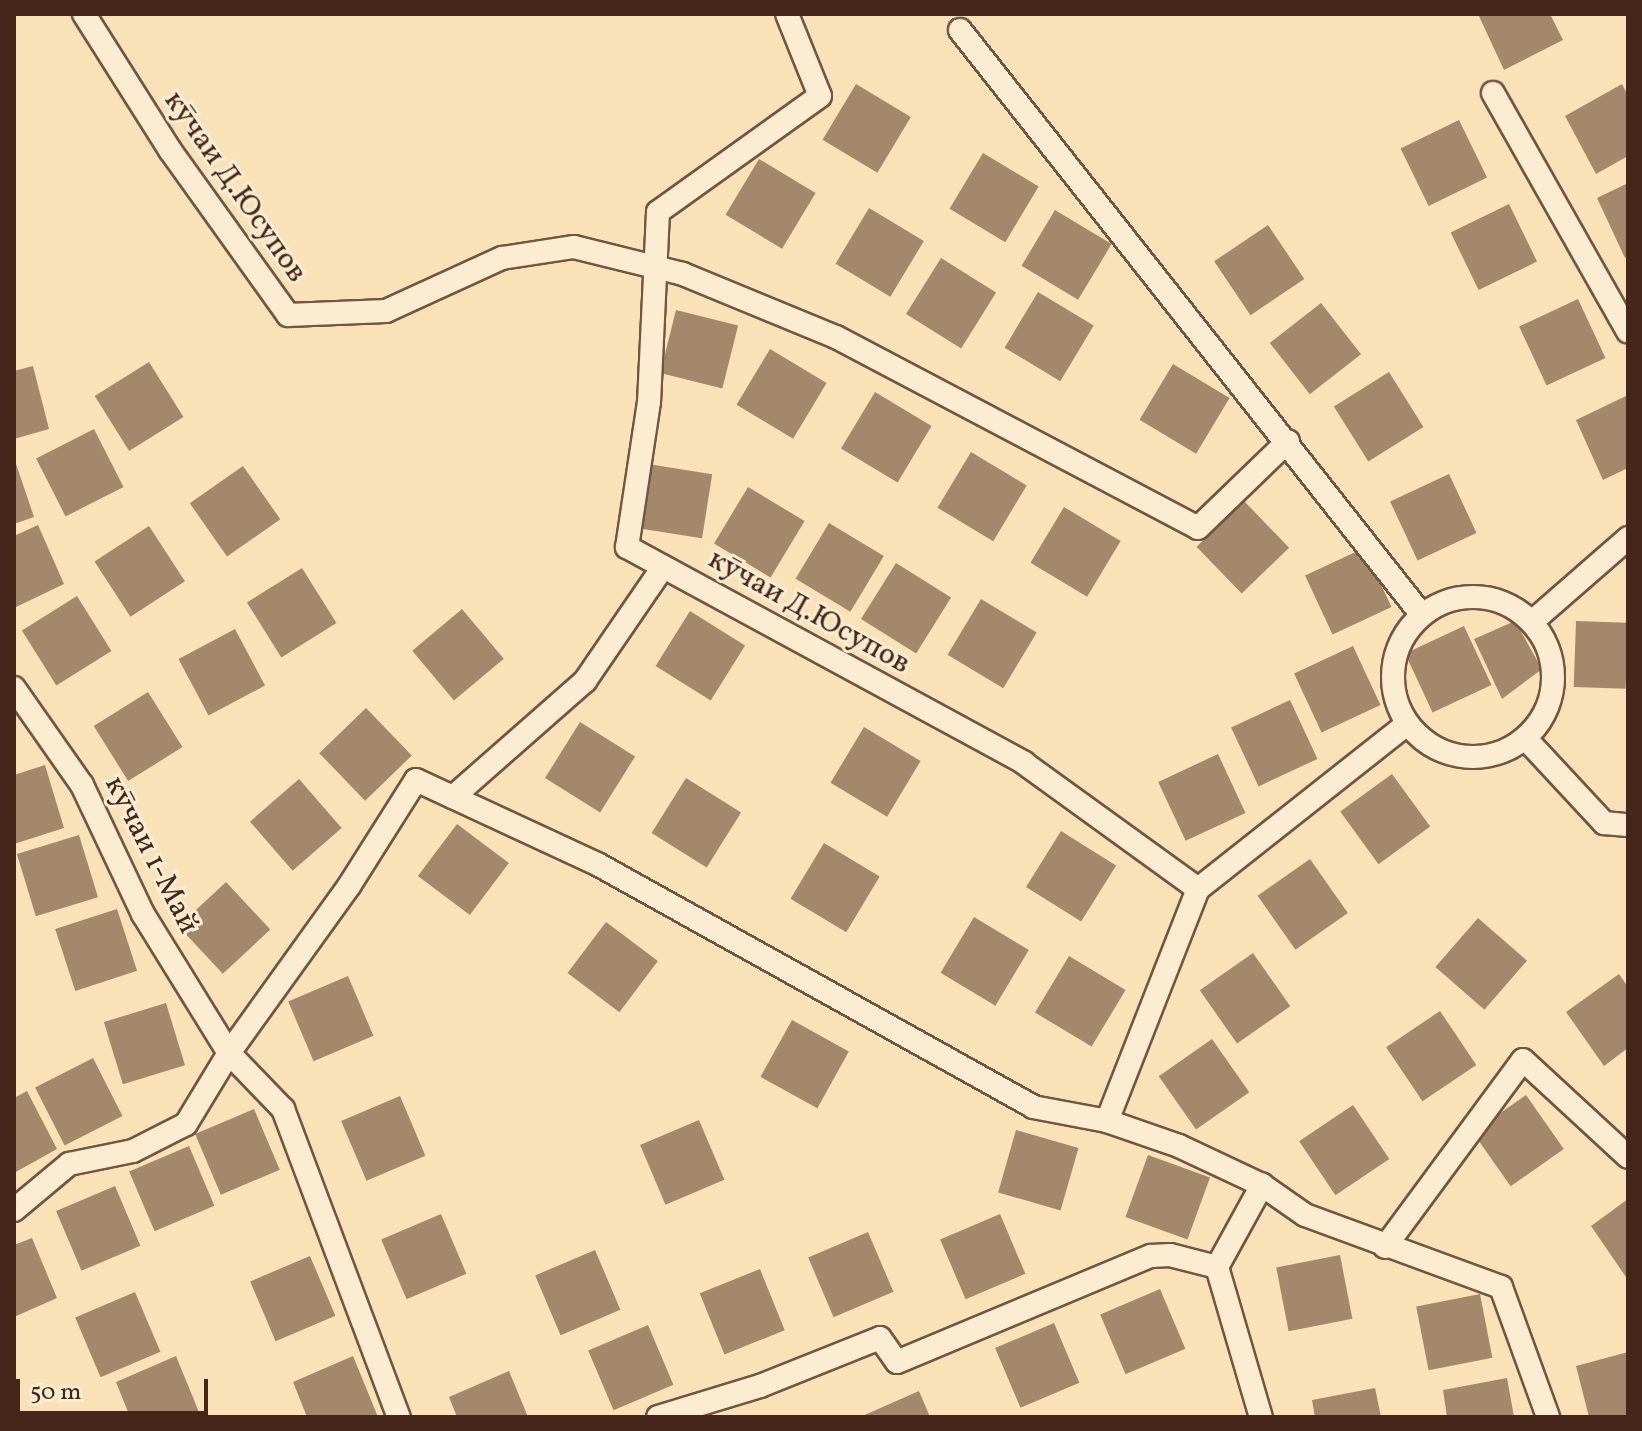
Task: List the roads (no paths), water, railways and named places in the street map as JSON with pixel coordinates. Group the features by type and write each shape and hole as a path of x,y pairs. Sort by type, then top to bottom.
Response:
{"street":[{"name":"кӯчаи Д.Юсупов","path":"84,14 170,150 288,315 386,311 502,258 574,247 653,265 836,337 1198,528 1288,441"},
{"path":"653,265 658,212 820,96 787,14"},
{"path":"960,30 1185,320 1288,441 1421,614"},
{"path":"1493,93 1628,332"},
{"name":"кӯчаи Д.Юсупов","path":"653,265 649,402 627,547 1024,763 1198,889"},
{"path":"1533,621 1628,538"},
{"path":"453,797 585,681 663,567"},
{"path":"1479,595 1508,603 1533,621 1550,650 1555,682 1546,714 1526,739 1496,755 1463,758 1432,747 1407,724 1395,696 1393,666 1402,637 1421,614 1448,599 1479,595"},
{"name":"кӯчаи 1-Май","path":"14,688 82,785 143,914 229,1053 283,1109 399,1417"},
{"path":"1107,1121 1198,889 1407,724"},
{"path":"1526,739 1604,823 1628,825"},
{"path":"14,1210 69,1164 133,1151 186,1124 229,1053 349,886 416,780 599,865 1033,1107 1107,1121 1179,1146 1262,1185 1305,1215 1385,1247 1501,1287 1548,1417"},
{"path":"1385,1247 1523,1060 1628,1157"},
{"path":"1261,1417 1217,1267 1262,1185"},
{"path":"658,1417 760,1386 880,1338 897,1362 1151,1256 1170,1255 1217,1267"}]}
